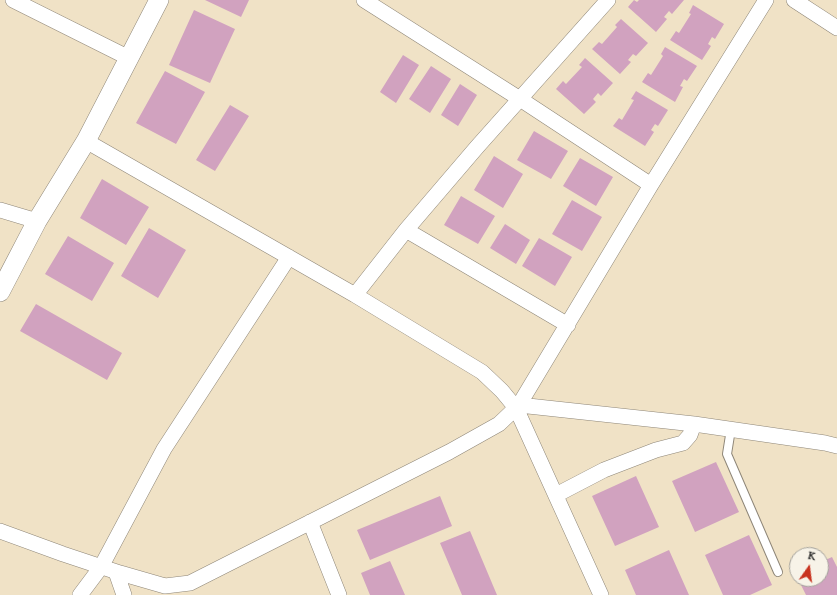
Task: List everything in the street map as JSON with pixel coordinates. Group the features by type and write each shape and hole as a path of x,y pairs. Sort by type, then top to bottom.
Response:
{"street":[{"path":"13,0 129,58"},
{"path":"0,292 36,222 86,141 159,0"},
{"path":"364,0 520,99 651,185"},
{"path":"355,295 406,230 608,0"},
{"path":"0,531 116,572 165,586 190,583 449,452 499,424 518,407 651,185 766,0"},
{"path":"794,0 837,28"},
{"path":"86,141 355,295 482,372 518,407 601,595"},
{"path":"0,210 36,222"},
{"path":"406,230 568,325"},
{"path":"80,595 101,567 164,449 289,258"},
{"path":"518,407 694,424 837,446"},
{"path":"556,496 604,470 683,442 690,435 694,424"},
{"path":"310,522 339,595"},
{"path":"116,572 124,595"}],"lane":[{"path":"731,429 727,454 778,572"}],"building":[{"path":"205,0 249,0 241,17"},
{"path":"634,0 637,2 639,0 684,0 672,14 669,11 664,17 667,19 656,32 628,7"},
{"path":"693,5 724,24 715,39 712,37 708,44 711,46 702,60 670,40 676,31 679,33 691,14 689,13"},
{"path":"194,10 235,29 210,83 169,65"},
{"path":"621,19 648,43 636,56 633,54 628,60 631,62 620,74 592,49 599,42 602,44 617,27 615,25"},
{"path":"665,47 697,66 687,81 684,79 680,86 683,87 675,102 642,82 648,73 651,75 663,56 661,54"},
{"path":"403,55 419,65 396,103 380,92"},
{"path":"585,58 613,83 601,96 598,93 593,99 596,102 584,114 556,89 563,81 566,84 582,67 579,65"},
{"path":"431,66 451,79 430,113 409,99"},
{"path":"165,71 205,92 176,144 136,123"},
{"path":"460,84 477,95 458,126 441,115"},
{"path":"636,91 668,110 658,126 655,124 651,130 654,132 645,146 613,126 619,118 622,120 634,100 631,99"},
{"path":"230,105 249,116 215,171 196,160"},
{"path":"534,131 568,151 551,179 517,160"},
{"path":"494,156 523,174 503,208 474,190"},
{"path":"580,158 613,177 596,206 563,186"},
{"path":"102,179 149,207 126,245 80,218"},
{"path":"461,196 495,216 478,244 444,225"},
{"path":"572,200 602,217 582,251 552,234"},
{"path":"505,224 530,240 516,264 490,248"},
{"path":"149,228 186,250 158,298 121,276"},
{"path":"68,236 114,263 92,301 45,274"},
{"path":"539,238 572,257 555,286 522,266"},
{"path":"36,304 122,353 107,380 20,331"},
{"path":"716,462 739,512 695,532 672,481"},
{"path":"636,476 659,527 615,546 592,496"},
{"path":"440,496 452,526 370,560 357,530"},
{"path":"470,531 497,595 462,595 440,543"},
{"path":"749,535 772,585 750,595 723,595 705,555"},
{"path":"669,550 689,595 636,595 625,570"},
{"path":"832,557 837,567 837,595 806,595 802,587 829,587 829,558"},
{"path":"390,561 405,595 370,595 361,573"}]}
